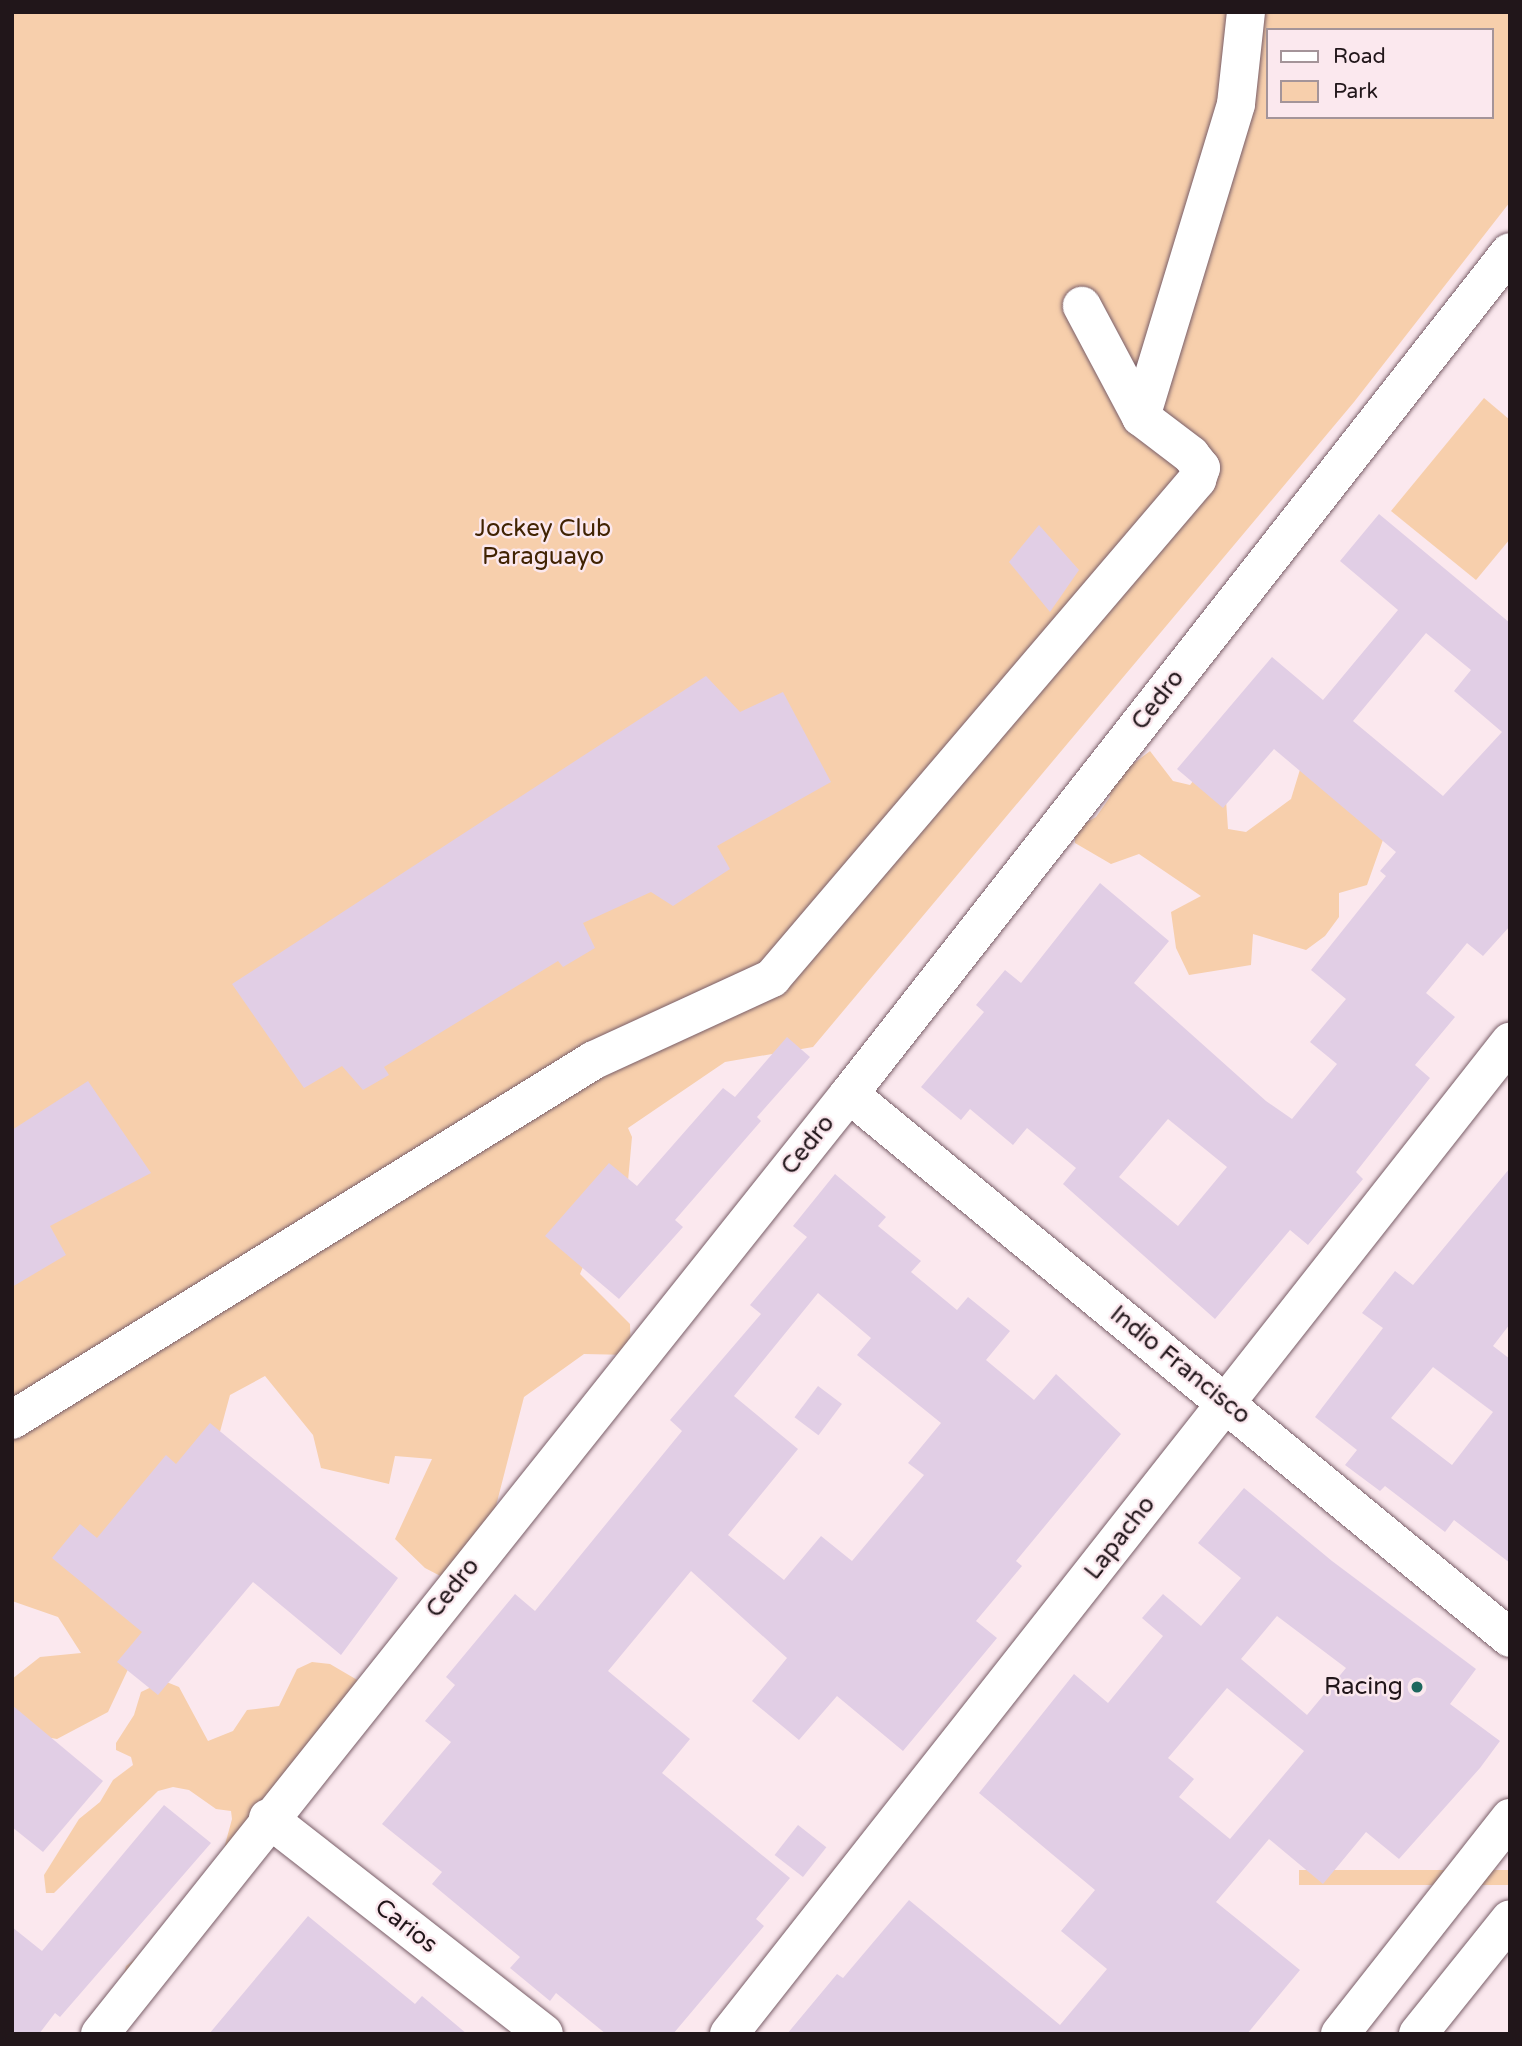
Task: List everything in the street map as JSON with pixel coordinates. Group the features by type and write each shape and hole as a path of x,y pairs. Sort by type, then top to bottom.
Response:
{"main road":[{"path":"1141,417 1237,104 1246,12"},
{"name":"Cedro","path":"100,2034 268,1818 849,1094 1510,252"},
{"path":"12,1420 594,1060 772,978 1197,480 1201,468 1191,455 1141,417 1082,306"},
{"name":"Lapacho","path":"729,2034 1510,1042"},
{"name":"Indio Francisco","path":"849,1094 1510,1638"},
{"name":"Carios","path":"268,1818 544,2034"},
{"path":"1340,2034 1510,1818"},
{"path":"1418,2034 1510,1919"}],"green space":[{"name":"Jockey Club Paraguayo","path":"12,12 1510,12 1510,202 1354,402 813,1047 725,1062 628,1128 632,1137 626,1203 597,1233 580,1274 630,1324 631,1355 584,1354 524,1397 489,1533 450,1581 425,1568 395,1539 432,1459 395,1456 389,1484 321,1468 313,1435 265,1376 230,1395 175,1597 138,1648 108,1712 57,1739 12,1731 12,1679 40,1657 81,1653 58,1617 12,1601"},
{"path":"1484,398 1510,420 1510,539 1476,580 1391,511"},
{"path":"1150,751 1173,781 1190,785 1198,775 1226,800 1228,829 1246,832 1291,799 1302,763 1384,837 1367,885 1339,893 1339,917 1325,936 1306,950 1253,934 1251,965 1189,975 1176,948 1171,912 1201,896 1139,854 1111,864 1075,843 1075,829 1096,817 1110,797 1104,769 1133,764"},
{"path":"312,1662 330,1664 359,1681 329,1778 124,1974 126,1966 148,1949 223,1852 232,1819 231,1811 216,1809 189,1790 173,1787 158,1791 54,1893 46,1893 44,1875 79,1819 100,1802 113,1780 133,1765 131,1757 116,1750 116,1743 134,1715 141,1692 164,1681 179,1687 208,1741 233,1731 247,1710 279,1706 297,1669"},
{"path":"1299,1870 1510,1870 1510,1885 1299,1885"}],"building":[{"path":"1379,514 1510,623 1510,926 1483,956 1467,943 1426,993 1455,1017 1415,1065 1430,1078 1356,1172 1363,1179 1308,1245 1290,1230 1215,1319 1063,1184 1076,1168 1027,1128 1013,1145 970,1109 961,1120 921,1087 984,1012 976,1005 1005,970 1021,983 1100,883 1169,941 1134,983 1266,1101 1292,1119 1337,1064 1310,1042 1346,999 1311,970 1386,876 1380,871 1396,852 1274,749 1223,808 1177,769 1272,657 1323,700 1398,610 1340,561","holes":["1426,633 1471,670 1454,691 1502,732 1443,796 1353,721","1168,1119 1227,1167 1178,1226 1119,1177"]},
{"path":"1039,525 1079,570 1050,612 1009,562"},
{"path":"706,676 740,712 783,692 831,782 717,846 730,869 673,906 651,892 583,923 595,948 563,967 558,961 384,1067 389,1075 363,1090 342,1066 304,1088 232,984"},
{"path":"787,1037 810,1057 757,1117 761,1121 675,1220 683,1227 619,1299 545,1236 609,1163 637,1186 723,1088 735,1097"},
{"path":"88,1081 151,1173 50,1226 66,1255 12,1287 12,1130"},
{"path":"1510,1168 1510,1324 1493,1346 1510,1359 1510,1563 1454,1520 1445,1532 1385,1486 1380,1491 1345,1465 1357,1450 1315,1417 1383,1328 1362,1313 1395,1271 1413,1285","holes":["1433,1367 1493,1412 1452,1465 1391,1418"]},
{"path":"835,1174 886,1217 878,1226 921,1261 911,1272 957,1310 968,1297 1010,1331 986,1360 1034,1400 1056,1374 1121,1434 1016,1561 1022,1566 976,1621 997,1638 903,1751 837,1696 799,1740 752,1701 787,1658 691,1571 608,1671 690,1739 662,1773 790,1878 756,1919 764,1926 673,2034 606,2034 556,1993 550,2001 510,1968 520,1957 432,1884 442,1872 382,1824 451,1742 425,1721 455,1685 446,1677 515,1594 535,1611 682,1431 670,1420 761,1314 750,1305 807,1237 793,1226","holes":["818,1293 871,1338 857,1355 941,1423 908,1463 924,1475 852,1561 821,1536 784,1580 728,1535 798,1449 734,1396"]},
{"path":"818,1386 842,1404 818,1435 795,1417"},
{"path":"210,1423 398,1578 341,1655 253,1582 158,1695 117,1662 142,1632 52,1558 80,1524 97,1538 166,1455 176,1464"},
{"path":"1244,1488 1332,1561 1476,1669 1450,1704 1500,1741 1480,1768 1399,1859 1366,1832 1323,1884 1269,1839 1216,1902 1300,1970 1247,2034 787,2034 837,1974 843,1978 909,1900 1060,2025 1107,1969 1061,1931 1095,1890 979,1793 1074,1674 1108,1703 1163,1636 1142,1618 1163,1594 1201,1626 1241,1578 1198,1543","holes":["1277,1616 1346,1668 1307,1715 1241,1659","1227,1688 1304,1751 1230,1839 1179,1797 1194,1779 1168,1758"]},
{"path":"12,1705 103,1781 43,1852 12,1827"},
{"path":"164,1805 211,1843 60,2017 55,2013 39,2034 12,2034 12,1927 42,1951"},
{"path":"798,1825 826,1847 803,1877 775,1855"},
{"path":"308,1916 415,2004 422,1996 467,2034 209,2034"}],"place":[{"name":"Racing","path":"1417,1687"}]}
